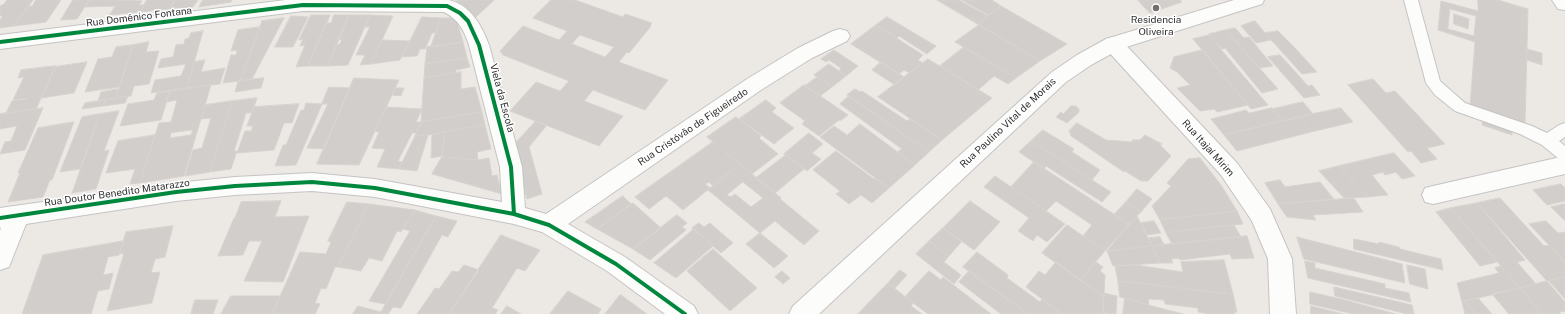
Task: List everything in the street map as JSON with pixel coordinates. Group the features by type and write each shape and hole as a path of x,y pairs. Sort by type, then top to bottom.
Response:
{"street":[{"name":"Rua Paulino Vital de Morais","path":"802,314 1059,77 1084,60 1113,44 1255,0"},
{"path":"1561,0 1565,4"},
{"name":"Rua Domênico Fontana","path":"0,42 279,7 303,5 446,3"},
{"name":"Viela da Escola","path":"446,3 467,19 473,28 479,45 510,160 513,183 514,214"},
{"name":"Rua Cristóvão de Figueiredo","path":"549,225 796,58 818,45 840,36"},
{"name":"Rua Itajaí Mirim","path":"1113,44 1229,169 1262,216 1280,259 1283,314"},
{"path":"1433,195 1565,165"},
{"name":"Rua Doutor Benedito Matarazzo","path":"9,216 176,192 235,186 312,182 375,188 514,214 549,225 616,264 684,314"},
{"path":"0,260 9,216"}],"lane":[{"path":"1411,0 1433,83 1440,91 1460,107 1526,130 1548,141 1565,155"},
{"path":"1548,141 1565,129"}],"building":[{"path":"7,0 33,0 14,26 0,28 0,20 3,15 0,16 0,6"},
{"path":"36,0 61,0 46,22 14,26 28,6 32,6"},
{"path":"73,0 89,0 77,19 61,20"},
{"path":"89,0 119,0 115,6 85,7"},
{"path":"119,0 142,1 139,5 144,5 140,12 110,15"},
{"path":"147,0 175,0 170,9 140,12"},
{"path":"175,0 198,0 193,7 170,9"},
{"path":"203,0 232,0 231,2 199,7"},
{"path":"456,0 494,0 476,17 471,18"},
{"path":"551,0 575,0 623,17 625,14 652,23 629,53 627,52 619,62 668,80 645,110 593,90 584,101 623,116 599,146 510,111 536,82 560,91 569,81 503,55 500,51 523,26 559,40 567,31 533,18","holes":["580,35 614,47 605,57 572,44"]},
{"path":"937,0 959,0 988,16 978,24"},
{"path":"962,0 992,0 1001,6 989,15"},
{"name":"Residencia Oliveira","path":"1138,0 1180,0 1182,2 1150,13"},
{"path":"1478,0 1498,0 1528,9 1525,125 1512,121 1512,135 1482,125 1484,111 1470,106 1475,42 1438,30 1441,1 1478,11","holes":["1450,9 1476,16 1474,36 1448,29"]},
{"path":"1001,6 1067,44 1040,61 978,24"},
{"path":"1454,14 1469,19 1468,29 1454,24"},
{"path":"311,15 330,15 308,66 296,67 305,45 300,46 303,39 299,40"},
{"path":"334,15 349,15 328,66 308,66 326,23 331,23"},
{"path":"349,15 370,15 348,65 328,66 336,45 340,44 342,39 338,40"},
{"path":"370,15 393,16 371,64 360,65 365,55 356,55 370,27 365,27"},
{"path":"291,16 308,17 293,47 275,47"},
{"path":"422,17 441,18 436,33 432,33 425,49 420,49 417,56 402,57"},
{"path":"887,17 936,46 927,54 899,36 897,38 876,25"},
{"path":"284,18 252,79 240,81 262,21"},
{"path":"441,18 456,18 463,42 431,47"},
{"path":"1254,21 1271,40 1256,43 1241,26"},
{"path":"876,25 923,55 918,60 923,63 909,73 904,70 899,74 851,44"},
{"path":"979,25 1040,61 1016,78 955,42"},
{"path":"260,27 240,81 223,83 231,55 236,55 237,50 231,51 238,30"},
{"path":"1235,28 1244,38 1249,37 1273,66 1259,68 1226,30"},
{"path":"1226,30 1278,89 1262,93 1225,48 1222,49 1209,34"},
{"path":"203,31 187,88 151,93 155,80 181,76 186,64 158,68 161,59 173,57 176,45 184,44 185,39 189,38 191,33"},
{"path":"1278,31 1317,72 1302,74 1265,33"},
{"path":"1210,35 1268,105 1251,109 1193,39"},
{"path":"382,40 410,41 400,60 371,64"},
{"path":"149,42 146,52 159,51 149,84 134,86 131,96 116,98 133,45"},
{"path":"463,42 467,58 425,64 427,47"},
{"path":"133,45 119,87 85,92 98,59 112,57 116,47"},
{"path":"964,47 1016,78 1008,84 994,76 978,90 940,66"},
{"path":"1527,49 1542,53 1542,65 1527,60"},
{"path":"834,50 858,66 846,76 839,71 841,68 829,60 826,62 821,59"},
{"path":"1203,50 1248,105 1217,112 1214,109 1200,111 1177,88 1190,85 1177,72 1170,68 1174,57"},
{"path":"1280,55 1308,86 1312,85 1320,95 1304,98 1268,57"},
{"path":"467,58 470,67 456,70 455,73 424,78 425,64"},
{"path":"928,59 992,98 942,140 878,97"},
{"path":"205,60 201,72 225,68 220,84 187,88 194,62"},
{"path":"87,62 74,93 41,98 55,67"},
{"path":"881,62 904,77 895,85 872,70"},
{"path":"829,64 846,76 832,87 814,75"},
{"path":"56,66 36,109 6,113 12,101 27,98 13,100 24,77 18,78 21,70"},
{"path":"461,72 461,89 475,87 482,112 421,122 424,78"},
{"path":"817,77 832,87 820,96 805,86"},
{"path":"264,78 261,88 235,92 238,81"},
{"path":"354,78 399,80 359,165 317,164"},
{"path":"1373,79 1386,93 1395,91 1445,144 1427,148 1437,159 1421,163 1411,151 1408,152 1348,85"},
{"path":"211,85 184,176 140,183 159,123 171,122 177,100 166,102 170,91","holes":["193,130 191,135 170,138 171,133"]},
{"path":"804,85 848,115 840,121 839,120 819,136 802,124 805,121 780,103"},
{"path":"329,87 350,88 324,149 307,148 328,104 322,104"},
{"path":"395,88 404,88 401,96 392,95"},
{"path":"118,89 116,98 98,101 101,92"},
{"path":"855,89 860,92 862,91 907,121 910,119 942,140 929,152 847,95"},
{"path":"170,91 161,120 120,126 128,104 154,100 157,93"},
{"path":"128,96 125,103 103,106 106,100"},
{"path":"849,96 929,152 915,165 897,152 902,149 840,104"},
{"path":"257,98 252,113 246,113 234,151 237,151 231,169 210,172 232,101"},
{"path":"106,100 103,106 82,109 85,103"},
{"path":"766,100 776,108 772,112 794,128 774,144 739,119"},
{"path":"232,101 210,172 185,176 193,150 202,148 211,118 201,119 205,105"},
{"path":"1303,102 1313,114 1283,121 1273,109"},
{"path":"306,103 322,104 296,165 275,166 283,145 286,145 301,110 304,110"},
{"path":"299,104 292,123 284,123 274,150 237,153 245,131 251,131 253,126 247,126 254,107"},
{"path":"1071,106 1076,106 1079,109 1079,112 1067,123 1056,117 1061,112 1063,114"},
{"path":"386,107 422,109 416,122 421,122 416,133 412,133 398,161 402,162 399,169 377,167 385,149 372,148 379,132 375,131"},
{"path":"43,108 25,150 0,154 5,142 11,141 17,126 0,129 0,114"},
{"path":"1272,108 1283,121 1224,135 1211,119 1246,110 1249,113"},
{"path":"1341,108 1353,122 1311,132 1299,117"},
{"path":"119,111 104,151 109,150 96,189 72,193 100,114"},
{"path":"482,112 485,125 415,136 421,122"},
{"path":"100,114 80,169 60,172 82,117"},
{"path":"736,117 761,136 759,138 778,154 752,174 707,137"},
{"path":"1299,117 1311,132 1237,151 1224,135"},
{"path":"536,121 547,125 529,147 542,194 527,199 513,146"},
{"path":"74,122 52,180 50,180 43,197 8,202 20,173 18,173 38,128"},
{"path":"1077,123 1106,140 1133,142 1132,140 1140,140 1145,135 1162,144 1160,145 1171,156 1148,181 1141,181 1125,171 1124,172 1071,136 1069,131"},
{"path":"860,124 915,165 889,188 820,137 834,126 847,135"},
{"path":"485,125 491,149 477,152 478,160 442,157 445,132"},
{"path":"1043,130 1074,149 1072,152 1100,170 1092,180 1031,141"},
{"path":"445,132 442,156 431,158 432,135"},
{"path":"809,133 823,144 812,153 821,159 807,171 784,154"},
{"path":"155,135 140,183 130,184 135,169 106,173 118,141"},
{"path":"428,135 417,171 399,169 415,136"},
{"path":"1031,141 1111,192 1102,202 1046,166 1044,169 1019,152"},
{"path":"713,142 740,164 713,186 709,182 705,184 710,188 683,210 666,196 649,209 635,197"},
{"path":"836,151 874,179 875,178 889,188 872,203 861,195 849,204 836,194 840,191 813,170"},
{"path":"1394,153 1415,176 1402,179 1396,172 1385,175 1383,172 1372,175 1388,195 1367,197 1339,166"},
{"path":"786,155 804,169 775,193 756,178"},
{"path":"442,157 478,160 489,158 492,176 497,175 502,194 432,174"},
{"path":"1200,158 1221,185 1237,211 1160,220 1152,206 1171,186 1167,183 1188,159"},
{"path":"1034,162 1129,224 1105,251 1083,236 1092,225 1056,201 1046,211 1011,187"},
{"path":"740,164 819,231 804,245 775,221 760,233 708,190","holes":["743,182 763,198 751,207 735,194 731,197 727,195"]},
{"path":"1339,166 1367,197 1344,198 1319,171"},
{"path":"995,176 1065,224 1047,242 1037,235 1033,241 1018,231 1029,218 984,187"},
{"path":"1280,180 1285,187 1320,182 1334,199 1278,204 1265,183"},
{"path":"1561,184 1565,188 1565,201 1547,205 1533,190"},
{"path":"1137,189 1152,199 1141,212 1126,202"},
{"path":"623,196 631,204 597,229 585,222"},
{"path":"1354,198 1363,212 1313,215 1316,220 1287,217 1278,204"},
{"path":"1500,198 1544,246 1549,245 1565,263 1565,277 1547,281 1477,203"},
{"path":"281,201 275,217 309,216 283,282 244,281 262,241 249,241 243,255 218,256 241,202"},
{"path":"970,201 1000,222 974,250 943,228"},
{"path":"347,202 369,204 338,267 335,267 326,289 321,288 315,303 320,304 315,314 272,314 300,252 326,254 331,242 328,241"},
{"path":"1126,202 1141,212 1129,224 1114,215"},
{"path":"633,203 661,228 633,249 597,229"},
{"path":"1477,203 1525,260 1517,262 1536,284 1520,288 1451,208"},
{"path":"369,204 415,210 401,232 397,231 382,261 369,258 361,271 338,267"},
{"path":"1565,204 1565,221 1551,207"},
{"path":"1451,208 1497,262 1480,266 1436,212"},
{"path":"415,210 436,216 385,304 369,301 410,231 403,229"},
{"path":"1237,211 1243,224 1166,233 1160,220"},
{"path":"677,215 687,223 682,227 686,230 650,260 633,249"},
{"path":"436,216 457,221 448,237 442,235 401,308 393,307 388,314 380,314"},
{"path":"1137,216 1152,246 1107,251 1119,236"},
{"path":"1154,221 1161,233 1147,235 1141,223"},
{"path":"1546,221 1558,233 1565,232 1565,262 1529,224"},
{"path":"699,223 704,227 710,223 733,243 721,253 692,228"},
{"path":"1067,225 1105,251 1080,280 1042,253"},
{"path":"1234,225 1241,237 1172,244 1166,233"},
{"path":"173,226 165,257 155,259 151,273 160,272 152,303 107,311 124,253 119,254 126,232"},
{"path":"943,228 962,241 949,256 929,241"},
{"path":"694,229 713,246 676,278 654,263"},
{"path":"760,233 788,256 774,268 746,244"},
{"path":"501,235 540,250 525,271 517,268 492,308 498,310 495,314 449,314"},
{"path":"1247,236 1254,258 1232,259 1230,254 1180,260 1179,258 1171,259 1173,263 1160,263 1152,246"},
{"path":"1160,237 1164,245 1152,246 1149,238"},
{"path":"1297,237 1402,264 1405,283 1304,259"},
{"path":"1354,239 1379,244 1379,242 1441,259 1443,270 1354,249"},
{"path":"124,241 119,255 108,257 103,275 113,273 109,289 98,291 91,314 22,314 43,255"},
{"path":"929,241 949,256 944,262 961,275 954,284 916,254"},
{"path":"1152,246 1160,263 1113,266 1107,251"},
{"path":"713,249 757,288 730,311 687,271"},
{"path":"977,252 1008,275 1007,278 1040,302 1042,299 1062,314 1028,314 963,267"},
{"path":"1224,260 1233,294 1118,281 1115,266 1135,265 1183,272 1181,262"},
{"path":"1305,261 1315,263 1315,268 1385,284 1385,288 1409,293 1411,302 1308,278"},
{"path":"1056,262 1104,297 1103,314 1062,314 1026,287 1039,271 1045,275"},
{"path":"1096,262 1103,267 1100,271 1105,275 1104,297 1080,280"},
{"path":"464,265 479,270 449,314 417,314 435,288 439,289 452,271 458,272"},
{"path":"1407,265 1425,269 1428,289 1410,284"},
{"path":"1501,266 1520,288 1462,302 1457,283 1499,273 1495,268"},
{"path":"900,270 907,275 895,288 888,283"},
{"path":"782,271 790,278 783,284 775,277"},
{"path":"929,271 941,280 943,277 991,314 928,314 905,297"},
{"path":"969,271 1028,314 1001,314 959,282"},
{"path":"1565,277 1565,299 1549,281"},
{"path":"1118,281 1233,294 1237,312 1234,312 1235,314 1211,314 1198,312 1198,308 1165,304 1164,300 1148,299 1149,305 1120,297"},
{"path":"1547,281 1565,302 1565,311 1559,312 1561,314 1542,314 1520,288"},
{"path":"888,283 913,303 911,306 922,314 858,314"},
{"path":"1334,287 1412,305 1414,314 1407,314 1335,296"},
{"path":"1520,288 1542,314 1509,314 1492,294"},
{"path":"568,291 601,309 598,314 550,314"},
{"path":"1310,292 1396,314 1353,314 1310,304"},
{"path":"1104,293 1117,296 1116,314 1103,313"},
{"path":"621,295 647,314 605,314"},
{"path":"231,296 280,296 272,314 221,314"},
{"path":"1125,298 1148,305 1183,314 1123,314"},
{"path":"1478,298 1492,314 1476,314 1465,301"},
{"path":"195,300 218,300 213,314 191,314"},
{"path":"1465,301 1476,314 1465,314 1462,302"},
{"path":"358,306 381,312 380,314 353,314"},
{"path":"507,306 521,314 501,314"},
{"path":"1311,306 1343,314 1311,314"}],"cycle path":[{"path":"0,42 303,5 447,6 465,17 471,26 479,45 511,167 514,214"},
{"path":"0,218 176,192 235,186 312,182 375,188 514,214 549,225 616,264 685,314"}],"place":[{"name":"Residencia Oliveira","path":"1156,8"}]}
